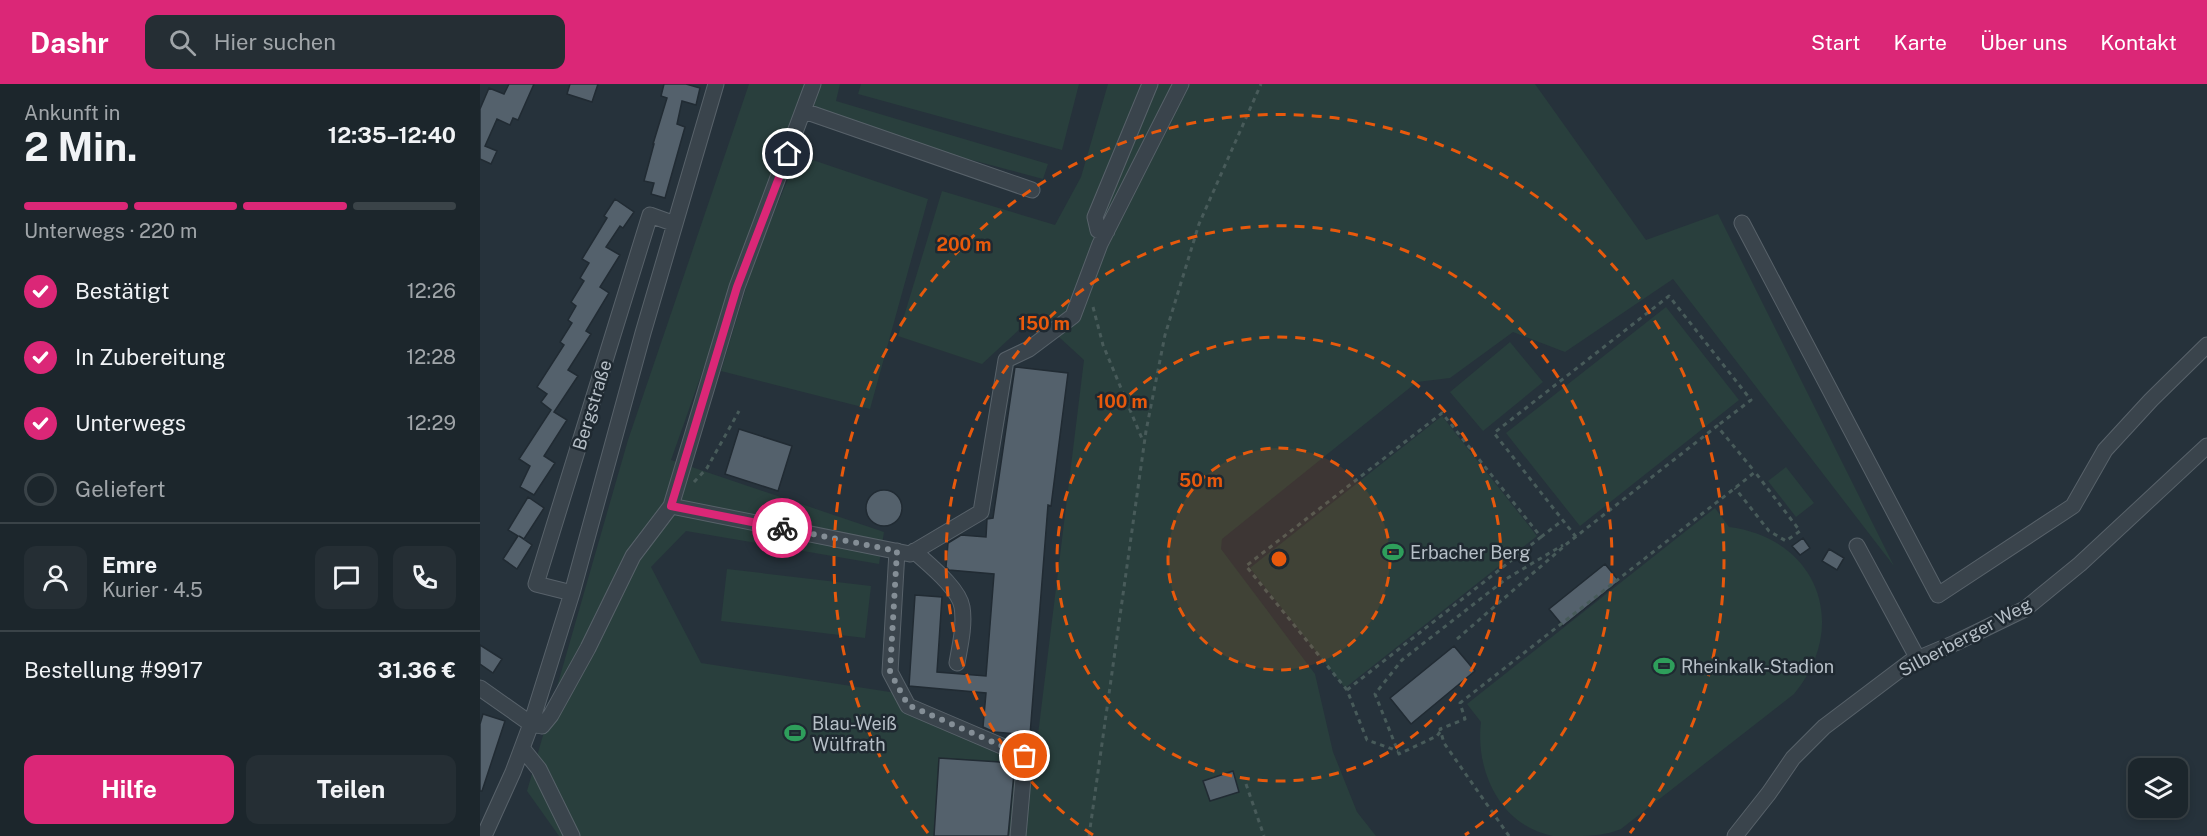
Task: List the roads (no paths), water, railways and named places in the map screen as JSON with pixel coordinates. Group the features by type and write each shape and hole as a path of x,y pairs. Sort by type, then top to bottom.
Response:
{"street":[{"name":"Bergstraße","path":"484,836 531,724 572,592 716,84"},
{"path":"480,688 531,724 542,726 551,715 588,648 633,556 671,506 737,287 813,84"},
{"path":"1107,231 1098,230 1095,218 1150,84"},
{"path":"671,506 910,554 981,512 1006,360 1029,349 1073,316 1107,231 1181,84"},
{"path":"804,111 1032,190"},
{"name":"Bergstraße","path":"572,592 536,584 650,215 675,224"},
{"path":"1742,224 1938,595 2073,506 2105,450 2151,400 2207,345"},
{"name":"Silberberger Weg","path":"1735,836 1793,758 1824,727 1910,662 1955,644 2025,609 2080,564 2207,446"},
{"path":"1857,546 1918,659"},
{"path":"897,551 890,672 908,705 1025,756 1018,836"},
{"path":"914,551 945,581 960,600 963,616 957,663"},
{"path":"522,748 540,769 572,836"}],"place":[{"name":"Erbacher Berg","path":"1393,552"},
{"name":"Rheinkalk-Stadion","path":"1664,666"},
{"name":"Blau-Weiß Wülfrath","path":"795,733"}]}
